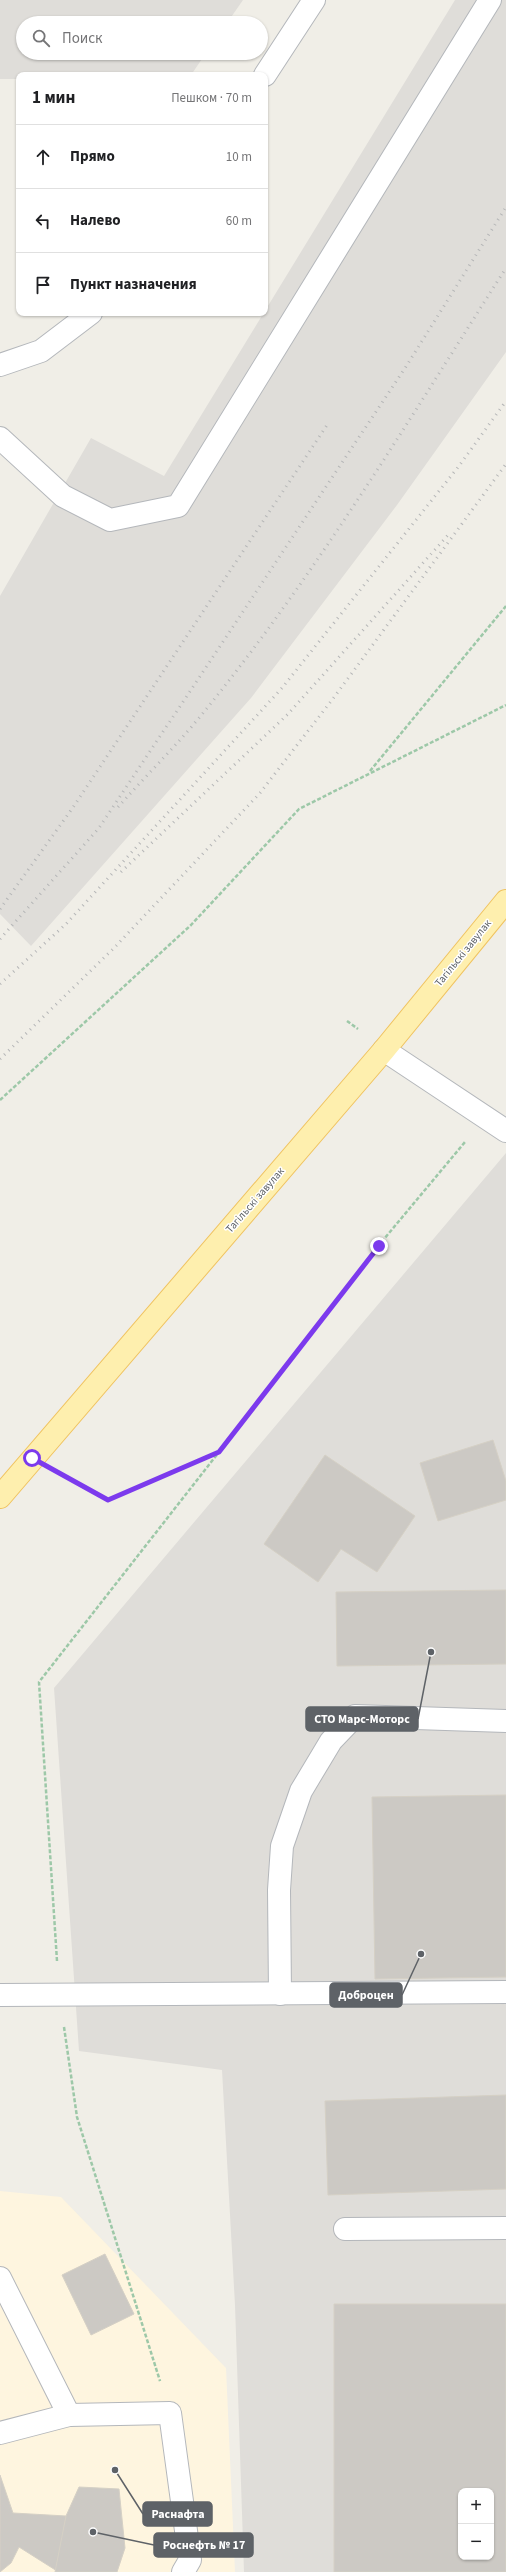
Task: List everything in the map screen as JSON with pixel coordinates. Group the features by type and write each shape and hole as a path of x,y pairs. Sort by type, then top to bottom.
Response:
{"main road":[{"name":"Тагільскі завулак","path":"0,1497 384,1050 506,900"}],"lane":[{"path":"267,72 314,0"},
{"path":"0,438 63,496 110,520 178,506 490,0"},
{"path":"0,365 41,351 87,316"},
{"path":"384,1050 486,1116 506,1131"},
{"path":"280,1994 279,1890 282,1846 301,1792 332,1741 355,1716 506,1721"},
{"path":"0,1995 506,1992"},
{"path":"344,2229 506,2228"},
{"path":"0,2278 69,2415"},
{"path":"0,2433 69,2415 170,2414 190,2560 183,2572"}],"path":[{"path":"368,773 506,606"},
{"path":"0,1100 191,925 299,809 506,705"},
{"path":"170,2414 77,2117 59,1994 39,1682 379,1246 486,1116"},
{"path":"32,1458 108,1500 219,1452"}],"shaded area":[{"path":"0,0 243,0 232,16 16,16 16,60 201,60 193,72 16,72 16,79 0,79"},
{"path":"455,0 506,0 506,352 397,505 251,698 31,946 0,914 0,596 91,438 164,476 262,316 268,316 268,306"},
{"path":"506,1153 506,2572 244,2572 235,2305 222,2070 79,2051 54,1688"},
{"path":"0,2191 61,2197 226,2368 235,2572 0,2572"}],"building":[{"path":"493,1440 506,1481 506,1500 438,1521 420,1463"},
{"path":"325,1455 415,1516 377,1572 341,1549 318,1582 264,1544"},
{"path":"506,1590 506,1664 337,1666 336,1592"},
{"path":"506,1795 506,1977 375,1979 372,1797"},
{"path":"506,2095 506,2189 328,2195 325,2101"},
{"path":"105,2254 134,2314 91,2335 62,2275"},
{"path":"334,2304 506,2304 506,2572 334,2572"},
{"path":"0,2475 13,2513 66,2516 57,2571 19,2547 11,2563 0,2572"},
{"path":"79,2487 119,2489 125,2548 117,2572 55,2572 66,2516"}],"railway":[{"path":"0,939 99,828 407,365 506,207"},
{"path":"118,807 199,718 282,610 359,498 506,268"},
{"path":"0,984 66,924 282,688 459,466 506,401"},
{"path":"0,909 74,806 327,425"},
{"path":"0,1059 114,948 260,793 335,696 506,464"},
{"path":"121,872 288,714 448,535"}],"place":[{"name":"СТО Марс-Моторс","path":"431,1652"},
{"name":"Доброцен","path":"421,1954"},
{"name":"Раснафта","path":"115,2470"},
{"name":"Роснефть № 17","path":"93,2532"}],"route":[{"path":"32,1458 108,1500 219,1452 379,1246"}]}
